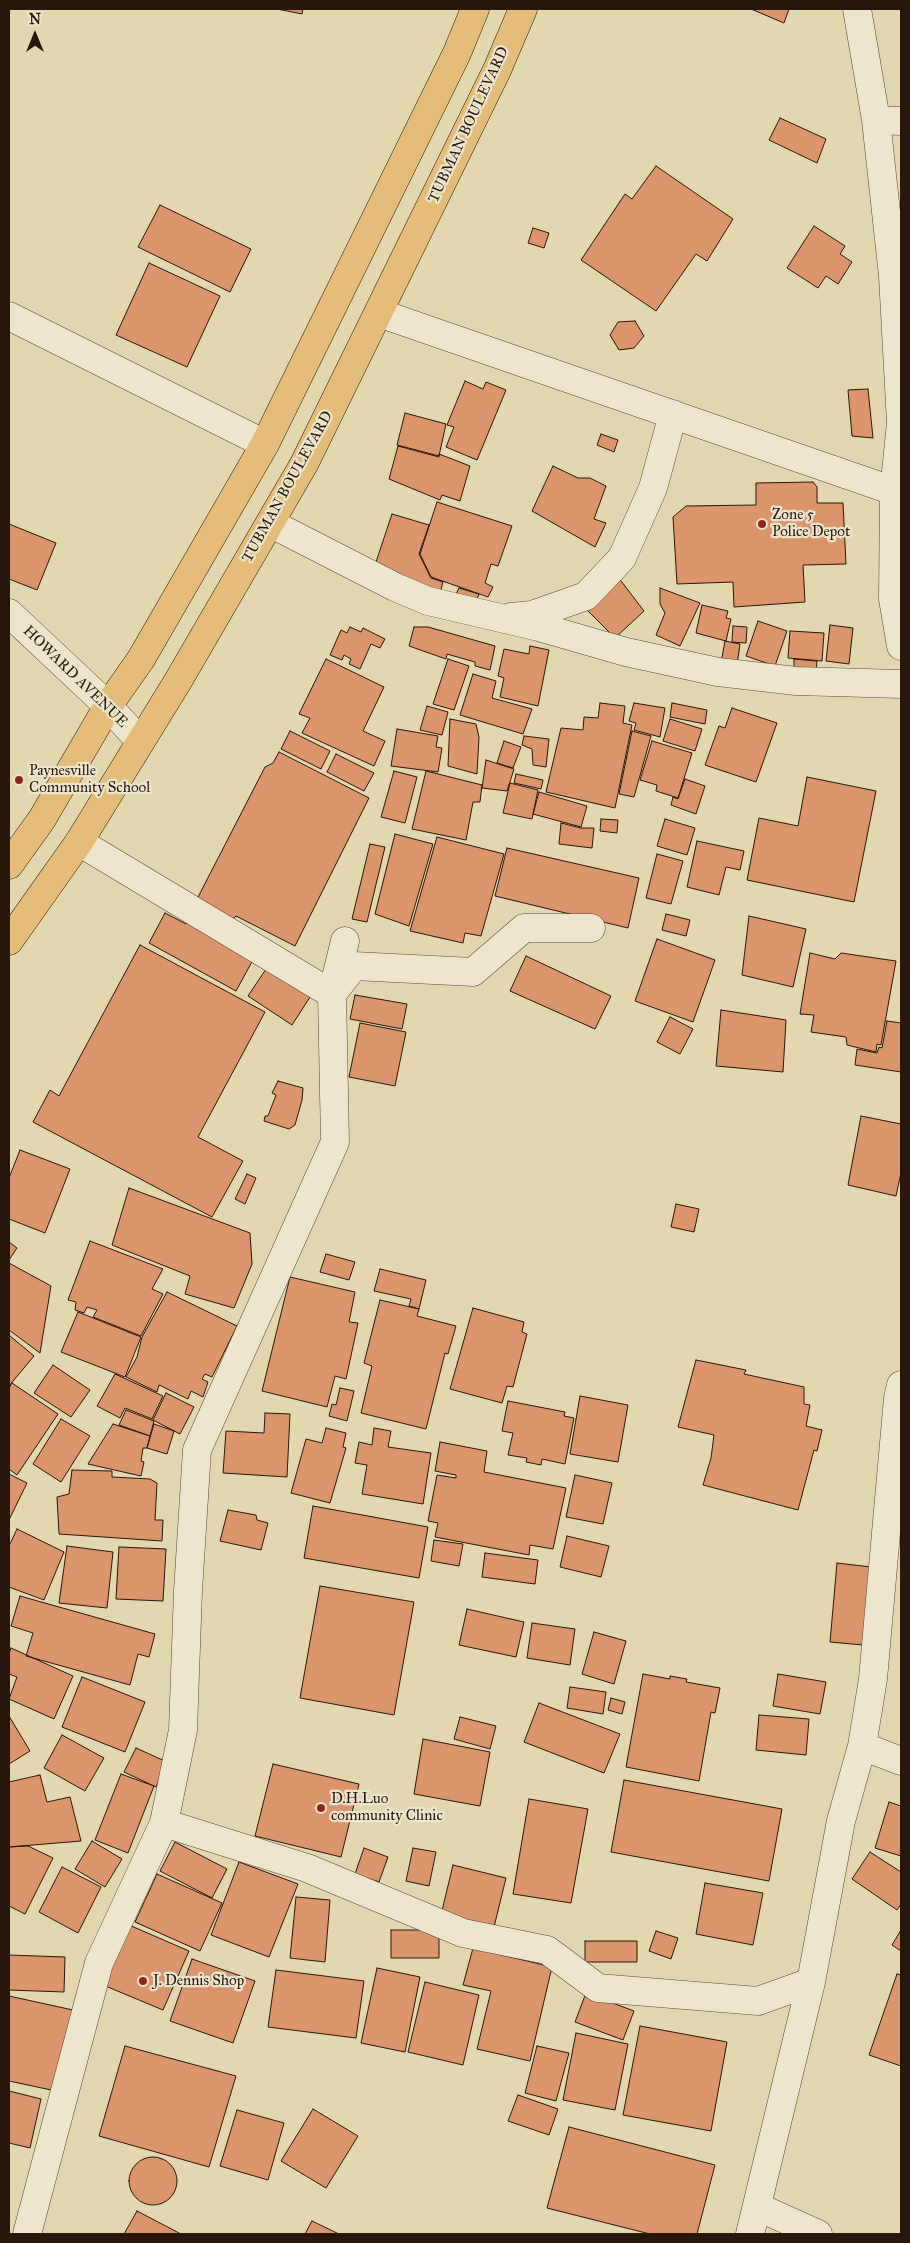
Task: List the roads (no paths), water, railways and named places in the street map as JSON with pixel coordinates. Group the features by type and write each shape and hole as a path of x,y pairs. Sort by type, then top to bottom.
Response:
{"highway":[{"path":"9,865 42,819 108,706 141,659 265,444 452,62 475,9"},
{"name":"TUBMAN BOULEVARD","path":"9,941 79,842 178,681 304,464 493,79 523,9"}],"street":[{"path":"857,9 888,121 893,276 901,423 894,491 893,599 901,646"},
{"path":"379,313 894,491"},
{"path":"9,316 265,444"},
{"path":"501,618 532,615 586,596 622,558 653,488 673,414"},
{"path":"270,523 395,587 428,600 626,652 718,672 796,681 901,684"},
{"name":"HOWARD AVENUE","path":"9,614 108,706 140,741"},
{"path":"79,842 332,994"},
{"path":"332,994 354,966 473,972 524,928 591,928"},
{"path":"27,2234 99,1963 164,1823 183,1730 188,1591 197,1450 335,1142 332,994 345,941"},
{"path":"750,2234 811,1982 841,1821 862,1746 873,1679 898,1398 901,1385"},
{"path":"862,1746 901,1761"},
{"path":"164,1823 307,1868 463,1933 547,1950 598,1988 758,2001 811,1982"},
{"path":"758,2206 818,2234"}],"place":[{"name":"Zone 5 Police Depot","path":"762,524"},
{"name":"Paynesville Community School","path":"19,780"},
{"name":"D.H.Luo community Clinic","path":"321,1808"},
{"name":"J. Dennis Shop","path":"143,1981"}]}
